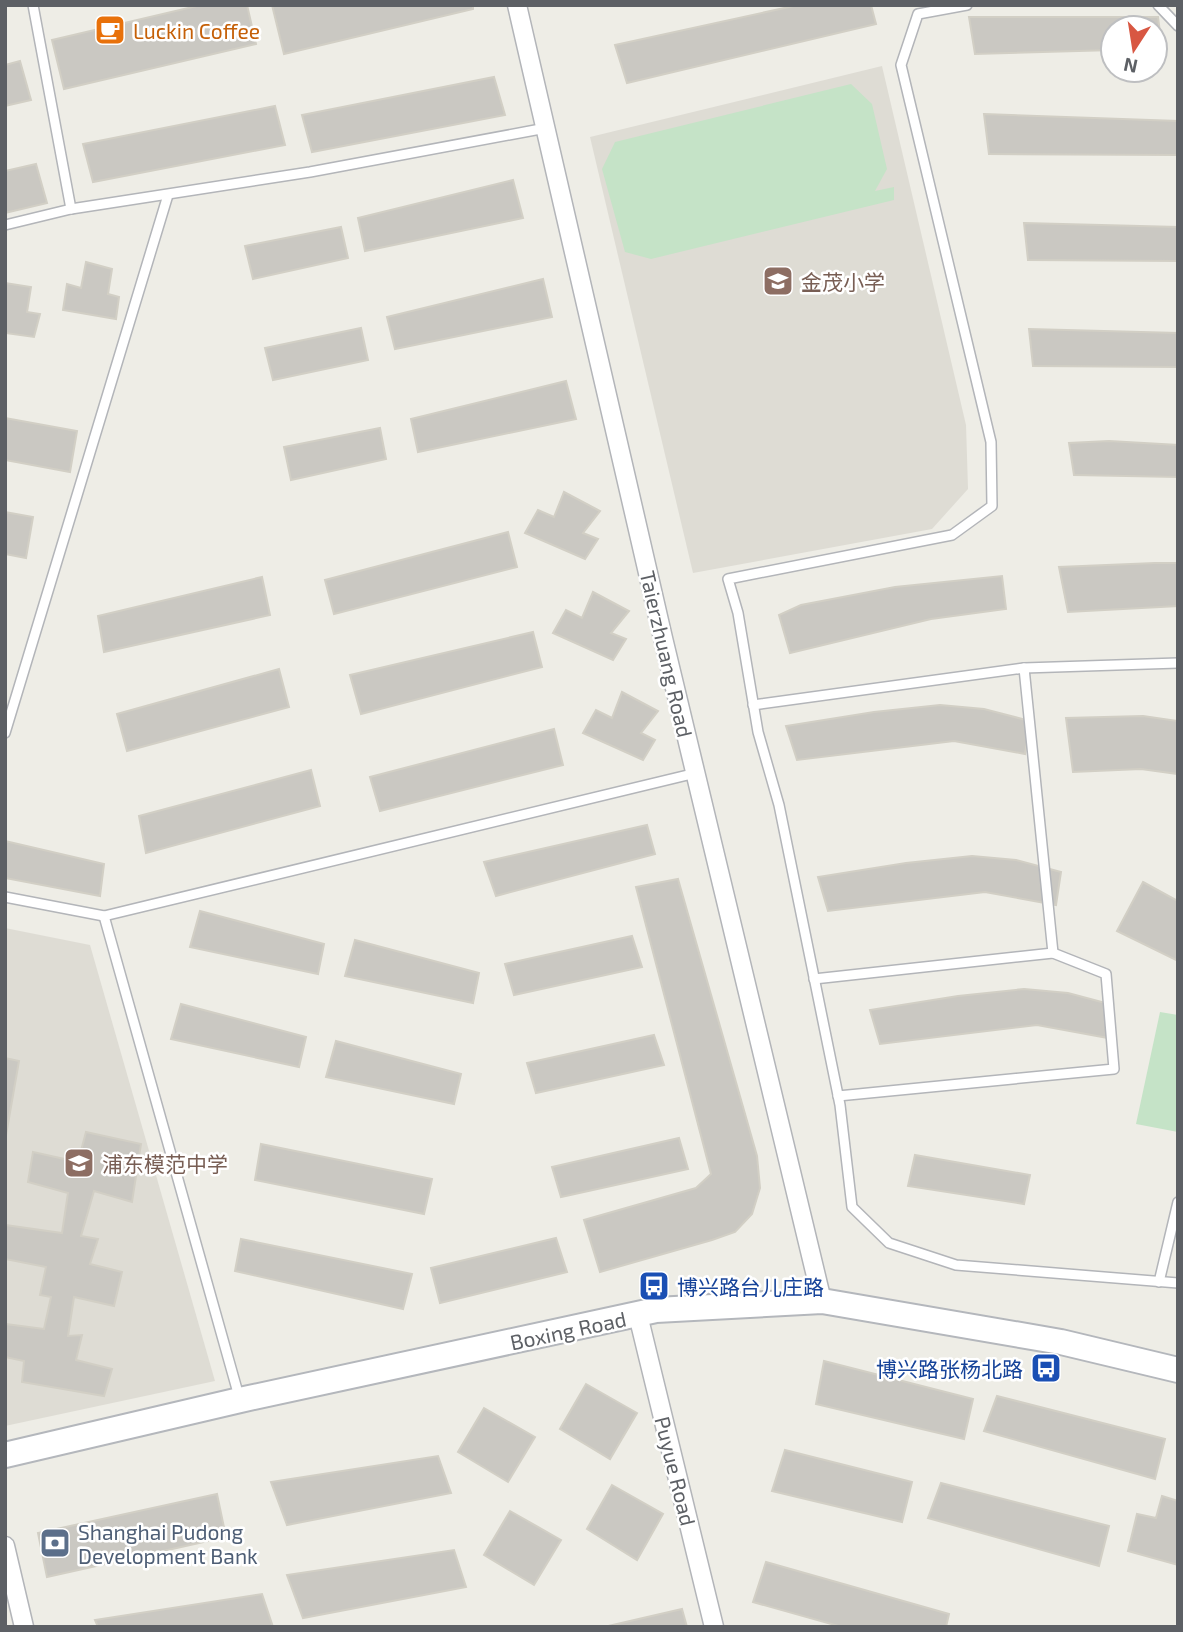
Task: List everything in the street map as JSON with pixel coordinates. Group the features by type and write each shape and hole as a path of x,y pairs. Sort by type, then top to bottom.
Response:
{"street":[{"name":"Taierzhuang Road","path":"517,5 822,1301"},
{"name":"Boxing Road","path":"5,1455 240,1400 656,1310 822,1301 1061,1342 1178,1370"},
{"name":"Puyue Road","path":"638,1315 713,1627"},
{"path":"5,1546 24,1627"}],"lane":[{"path":"33,5 71,209"},
{"path":"967,5 918,14 901,65 991,442 992,506 952,535 728,579 738,612 758,732 779,805 838,1096 852,1207 889,1243 956,1265 1178,1283"},
{"path":"1158,5 1178,26"},
{"path":"5,225 71,209 310,172 546,128"},
{"path":"5,733 168,195"},
{"path":"753,705 1024,668 1178,663"},
{"path":"1024,668 1053,953"},
{"path":"5,897 104,916 696,774"},
{"path":"104,916 240,1400"},
{"path":"814,979 1053,953 1106,974 1114,1069 838,1096"},
{"path":"1159,1282 1178,1202"}],"shaded area":[{"name":"金茂小学","path":"882,66 966,425 968,489 932,529 693,573 590,137"},
{"name":"浦东模范中学","path":"5,928 90,945 215,1381 5,1426"}],"green space":[{"path":"851,84 872,104 887,169 875,191 894,187 894,200 651,259 625,252 602,169 615,142"},
{"path":"1160,1012 1178,1015 1178,1132 1136,1124"}],"building":[{"path":"201,5 247,5 256,44 64,89 52,40"},
{"path":"272,5 473,5 473,9 284,54"},
{"path":"798,5 871,5 876,24 627,83 615,45"},
{"path":"969,17 1099,17 1099,50 975,54"},
{"path":"20,61 31,100 5,106 5,65"},
{"path":"494,77 505,115 312,152 302,115"},
{"path":"275,106 285,145 93,182 83,144"},
{"path":"984,114 1178,121 1178,155 989,154"},
{"path":"36,164 47,203 5,213 5,171"},
{"path":"513,180 523,218 365,251 358,218"},
{"path":"1024,223 1178,227 1178,261 1028,260"},
{"path":"341,227 348,258 253,279 245,246"},
{"path":"86,262 112,269 108,294 119,297 116,319 63,310 67,284 81,288"},
{"path":"543,279 552,317 395,349 387,317"},
{"path":"5,283 31,287 27,312 40,314 34,337 5,333"},
{"path":"361,328 368,360 273,380 265,348"},
{"path":"1029,329 1178,333 1178,367 1033,366"},
{"path":"566,381 576,419 418,452 411,419"},
{"path":"5,418 77,431 70,472 5,460"},
{"path":"380,428 386,459 291,480 284,447"},
{"path":"1109,441 1178,445 1178,477 1074,475 1069,443"},
{"path":"564,492 600,511 583,533 598,539 585,559 525,533 538,510 554,517"},
{"path":"5,512 33,517 26,558 5,554"},
{"path":"508,532 517,567 334,614 325,580"},
{"path":"1178,563 1178,606 1068,612 1059,567"},
{"path":"1002,576 1006,609 931,619 790,653 779,615 801,605 895,587"},
{"path":"262,577 270,615 104,652 98,616"},
{"path":"593,592 629,611 611,633 626,639 613,660 553,633 566,610 582,618"},
{"path":"533,632 542,667 361,714 350,675"},
{"path":"279,669 289,707 127,751 117,714"},
{"path":"622,692 658,711 641,733 655,740 643,760 583,733 596,710 612,718"},
{"path":"940,705 984,709 1030,721 1025,754 954,741 797,760 786,726 874,712"},
{"path":"1143,716 1178,721 1178,774 1141,769 1073,772 1066,718"},
{"path":"554,729 563,765 380,811 370,777"},
{"path":"311,770 320,806 146,853 139,816"},
{"path":"647,825 655,854 496,896 484,862"},
{"path":"5,841 104,864 100,896 5,878"},
{"path":"972,856 1016,860 1061,872 1056,905 985,892 828,911 818,877 906,863"},
{"path":"678,879 757,1156 760,1188 752,1214 735,1232 600,1272 584,1220 696,1188 711,1174 636,887"},
{"path":"1143,882 1178,901 1178,961 1117,931"},
{"path":"200,911 324,944 318,974 190,947"},
{"path":"632,936 642,967 514,995 505,964"},
{"path":"355,940 479,973 473,1003 345,976"},
{"path":"1024,989 1068,993 1113,1005 1108,1038 1037,1025 880,1044 870,1010 958,996"},
{"path":"181,1004 306,1037 299,1067 171,1039"},
{"path":"654,1035 664,1065 536,1093 527,1063"},
{"path":"336,1041 461,1074 454,1104 326,1077"},
{"path":"5,1058 19,1061 5,1141"},
{"path":"86,1132 141,1144 132,1202 94,1191 81,1236 98,1239 90,1264 122,1272 114,1306 74,1297 68,1336 82,1335 76,1360 112,1369 104,1396 22,1382 24,1361 5,1357 5,1324 44,1329 51,1297 40,1295 46,1267 5,1259 5,1225 62,1233 68,1193 28,1182 33,1152 78,1162"},
{"path":"679,1138 688,1169 561,1197 552,1167"},
{"path":"261,1144 432,1179 424,1214 255,1180"},
{"path":"915,1155 1030,1175 1024,1204 908,1186"},
{"path":"556,1238 567,1272 440,1303 431,1268"},
{"path":"241,1239 412,1274 403,1309 235,1271"},
{"path":"824,1361 973,1399 964,1439 816,1404"},
{"path":"586,1384 637,1413 610,1459 560,1429"},
{"path":"997,1396 1165,1439 1155,1479 984,1431"},
{"path":"484,1408 535,1437 508,1482 458,1452"},
{"path":"785,1450 912,1482 902,1522 772,1491"},
{"path":"438,1456 451,1493 287,1525 271,1482"},
{"path":"941,1483 1109,1526 1099,1566 928,1518"},
{"path":"612,1485 663,1514 637,1560 587,1529"},
{"path":"217,1494 226,1537 47,1577 38,1533"},
{"path":"1162,1496 1178,1501 1178,1565 1128,1551 1137,1514 1156,1518"},
{"path":"510,1511 561,1540 534,1585 484,1555"},
{"path":"454,1550 466,1587 303,1618 287,1575"},
{"path":"766,1562 949,1614 946,1627 842,1627 753,1602"},
{"path":"262,1594 273,1627 98,1627 95,1620"},
{"path":"682,1609 687,1627 604,1627"}],"place":[{"name":"Luckin Coffee","path":"110,30"},
{"name":"金茂小学","path":"778,281"},
{"name":"浦东模范中学","path":"79,1163"},
{"name":"博兴路台儿庄路","path":"654,1286"},
{"name":"博兴路张杨北路","path":"1046,1368"},
{"name":"Shanghai Pudong Development Bank","path":"55,1543"}]}
